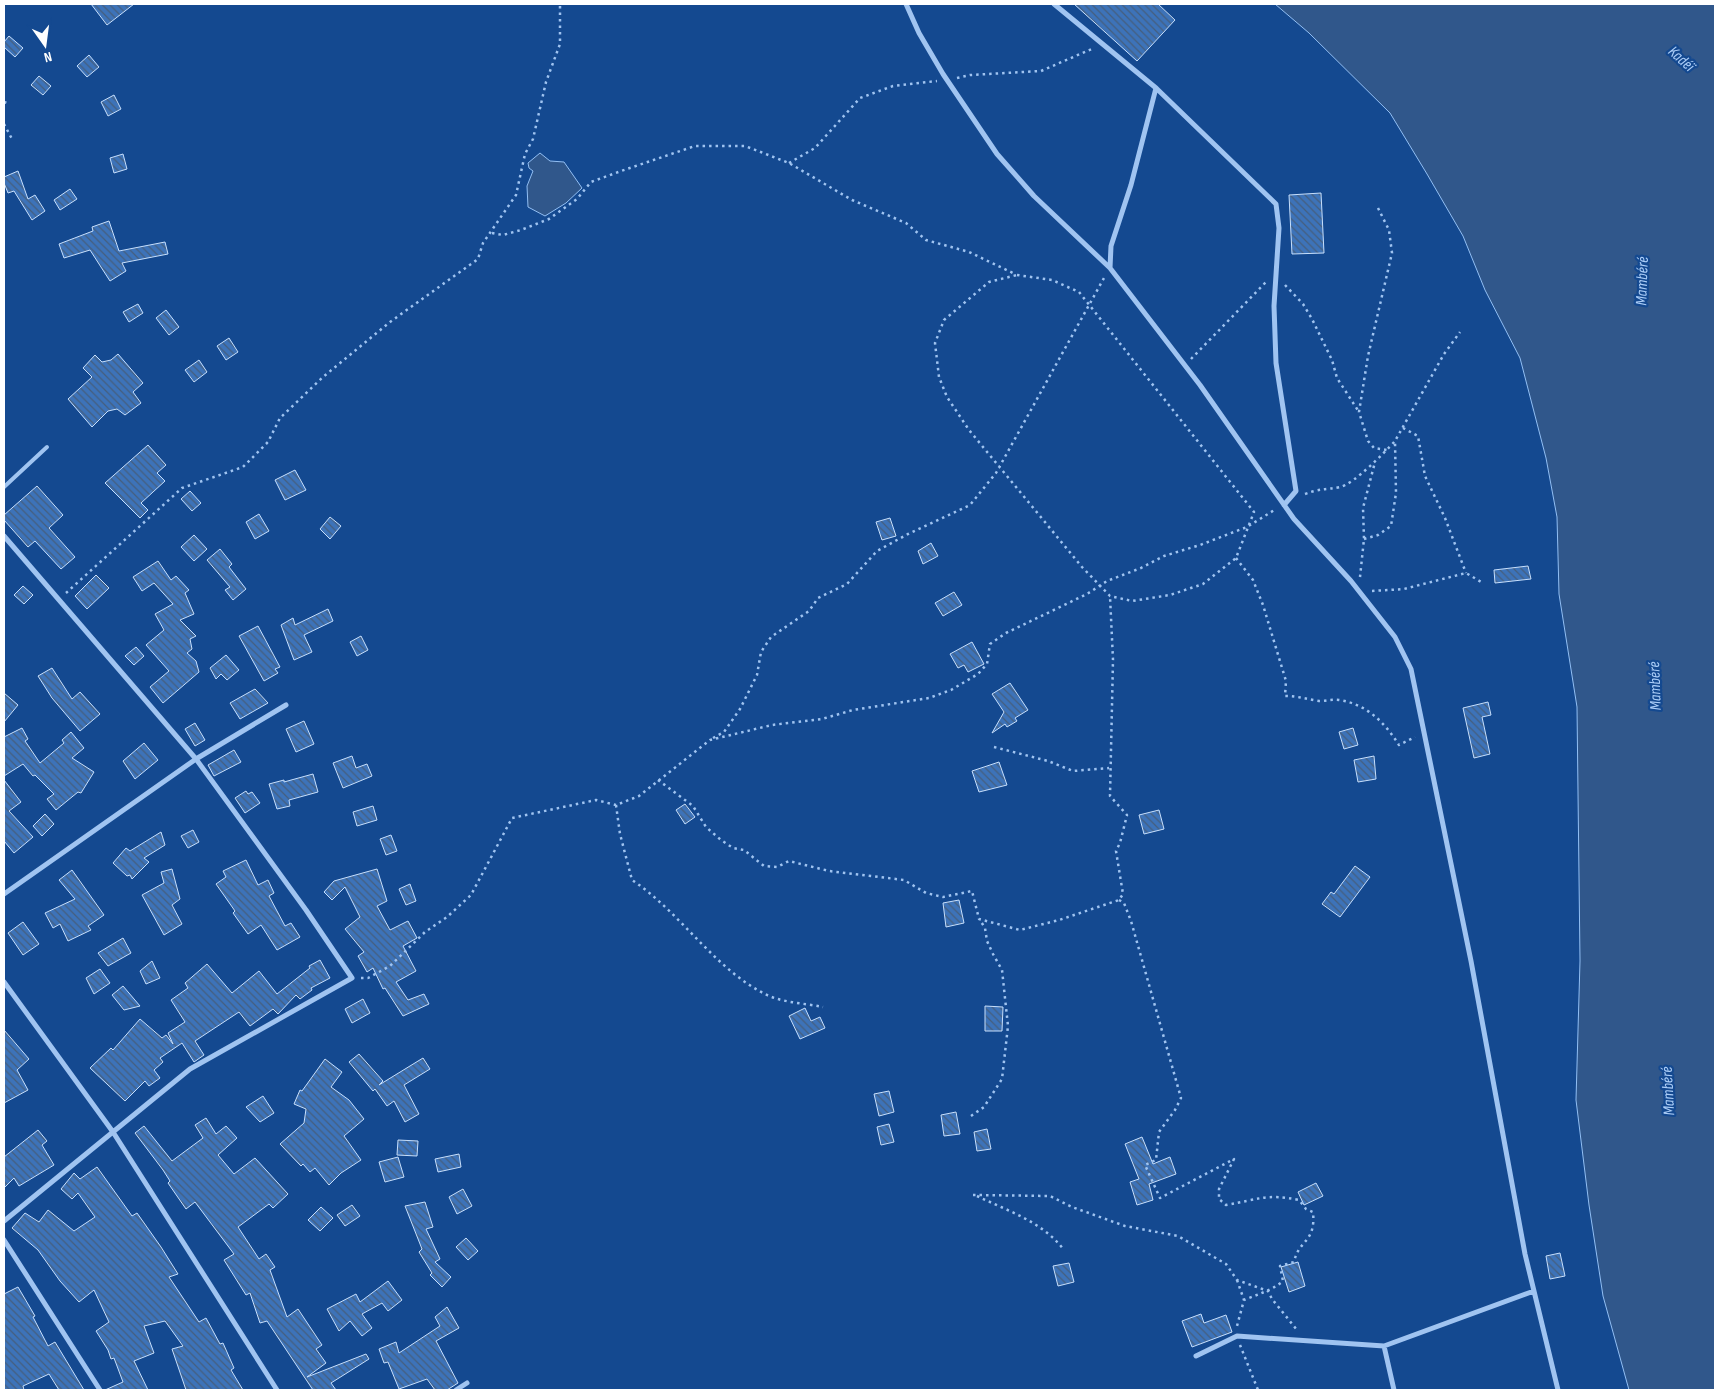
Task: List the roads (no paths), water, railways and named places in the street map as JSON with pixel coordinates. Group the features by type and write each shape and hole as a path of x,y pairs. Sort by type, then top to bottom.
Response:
{"street":[{"path":"906,4 919,33 947,80 997,154 1028,189 1110,268 1200,386 1294,519 1358,591 1394,637 1411,669 1471,961 1523,1244 1558,1390"},
{"path":"1054,4 1156,88 1276,204 1279,228 1274,306 1276,364 1296,491 1284,505"},
{"path":"1110,268 1110,246 1131,185 1156,88"},
{"path":"4,536 196,759 306,910 352,978 190,1069 4,1221"},
{"path":"4,894 196,759 286,705"},
{"path":"4,982 112,1132 277,1390"},
{"path":"4,1240 100,1390"},
{"path":"1196,1356 1236,1336 1384,1346 1534,1291"},
{"path":"1384,1346 1394,1390"},
{"path":"456,1390 467,1383"}],"lane":[{"path":"4,487 47,447"}],"water":[{"path":"1275,4 1715,4 1715,1390 1629,1390 1603,1296 1576,1100 1580,961 1577,707 1559,594 1557,517 1546,458 1520,358 1485,290 1463,236 1390,113 1309,33"},
{"path":"540,153 550,161 564,162 582,188 566,203 545,216 528,207 527,186 533,171 529,168 528,163"}],"water label":[{"name":"Kadéï","path":"1682,58"},
{"name":"Mambéré","path":"1641,281"},
{"name":"Mambéré","path":"1654,686"},
{"name":"Mambéré","path":"1667,1091"}]}
